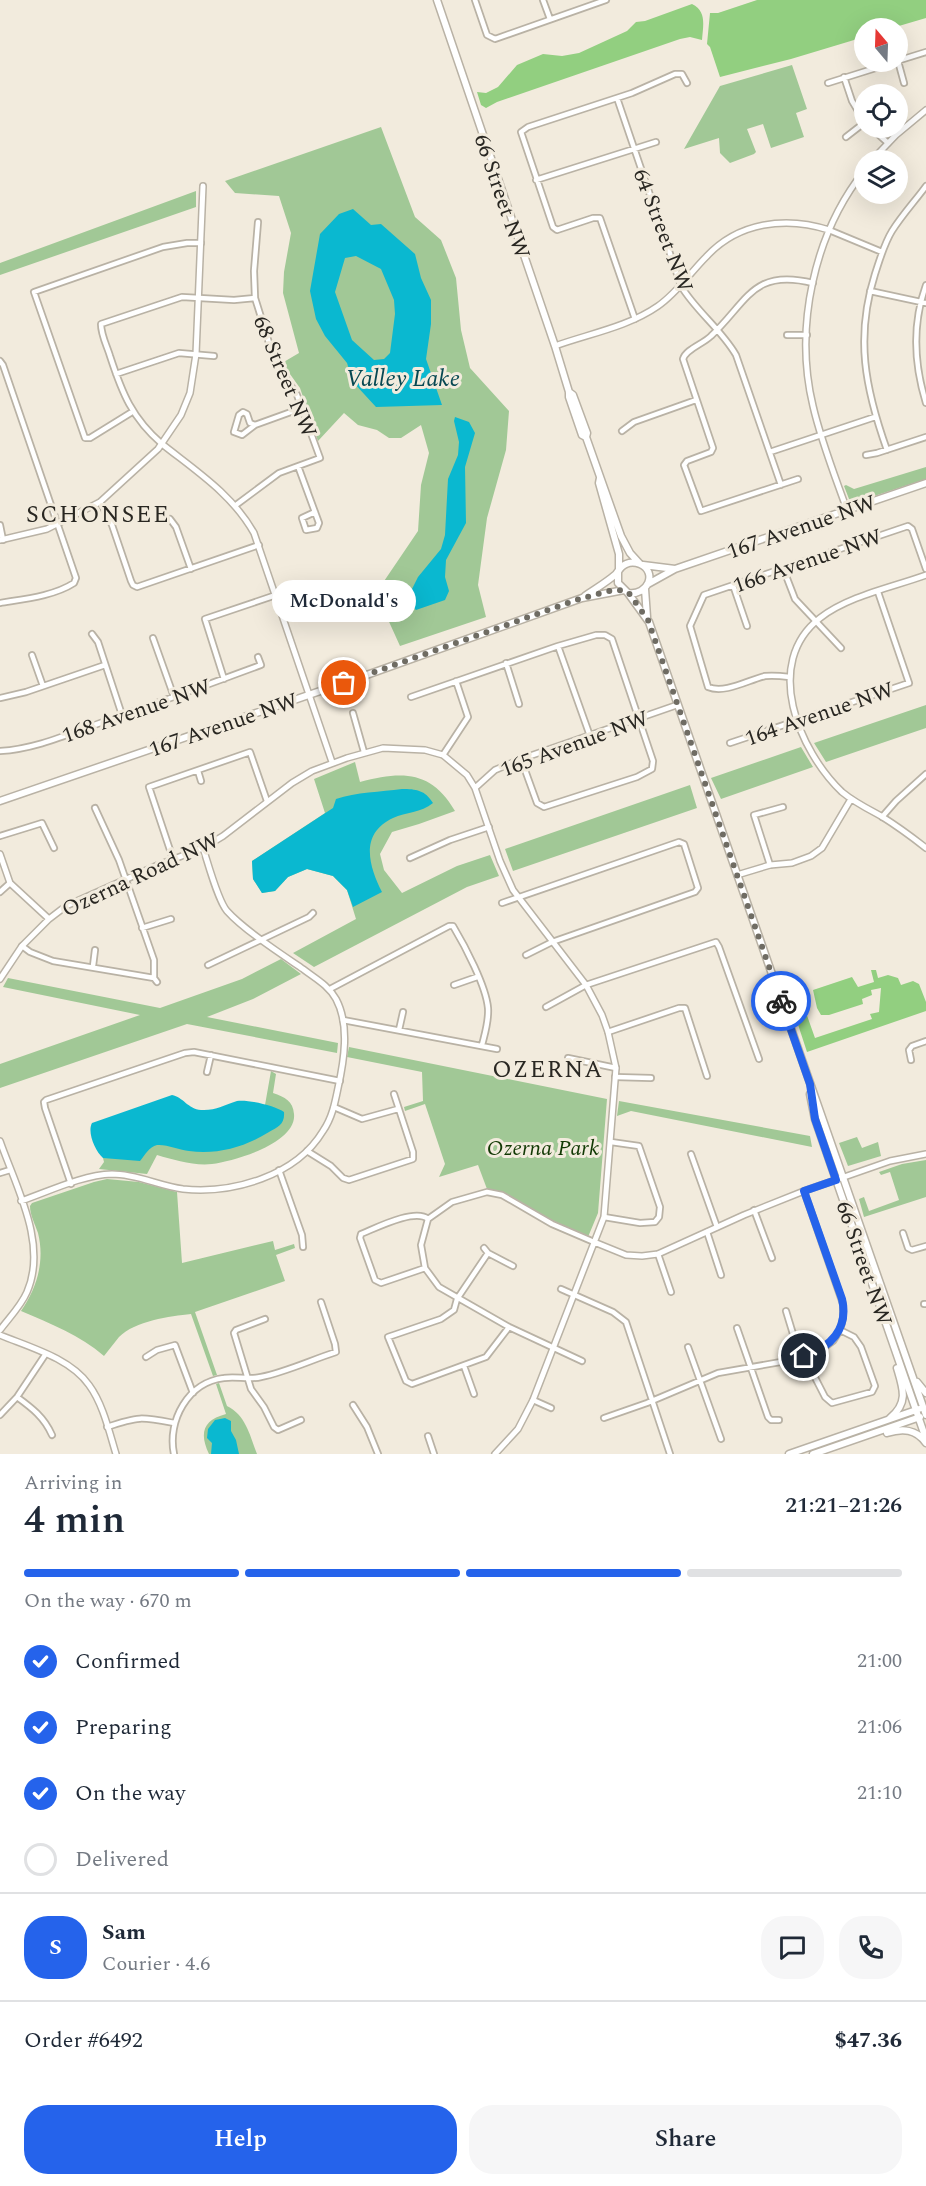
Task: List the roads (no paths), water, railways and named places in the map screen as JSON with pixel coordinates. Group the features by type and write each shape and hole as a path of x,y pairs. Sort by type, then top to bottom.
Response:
{"main road":[{"name":"66 Street NW","path":"437,0 569,392 573,395 587,433 586,437 600,478 621,536 630,553 641,564"},
{"name":"66 Street NW","path":"600,478 599,483 619,554 619,571"},
{"name":"167 Avenue NW","path":"646,587 675,569 926,483"},
{"path":"628,563 641,564 648,572 646,587 636,593 626,591 618,581 619,571 628,563"},
{"name":"167 Avenue NW","path":"641,564 675,569"},
{"name":"167 Avenue NW","path":"582,598 619,571"},
{"name":"66 Street NW","path":"646,587 648,620 810,1084 815,1119 925,1411"},
{"name":"66 Street NW","path":"626,591 648,620"},
{"name":"167 Avenue NW","path":"0,801 582,598 626,591"},
{"name":"66 Street NW","path":"839,1179 926,1441"},
{"path":"882,1422 897,1412 904,1396 888,1330"},
{"path":"912,1375 926,1393"},
{"path":"789,1454 916,1410 925,1411"},
{"path":"813,1454 918,1418 925,1411"},
{"path":"840,1445 889,1432 906,1430 926,1441"}],"street":[{"path":"475,0 491,39 602,1"},
{"path":"543,0 550,20"},
{"path":"908,58 926,52"},
{"path":"828,83 861,72"},
{"path":"900,72 904,83"},
{"path":"635,319 601,220 598,217 555,229 551,224 521,132 528,127 617,98 675,74 682,74 687,82"},
{"path":"844,77 854,106"},
{"name":"64 Street NW","path":"617,98 681,286 694,306 736,355 781,485"},
{"path":"881,150 926,110"},
{"path":"846,137 854,130"},
{"path":"882,138 888,143"},
{"path":"536,180 656,142"},
{"path":"0,525 2,540 38,532 100,502 145,463 162,444 185,408 192,384 196,354 203,186"},
{"path":"847,510 821,435 810,392 807,335 813,283 829,230 854,186"},
{"path":"887,450 875,417 866,378 863,344 865,314 882,252 892,231 926,186"},
{"name":"68 Street NW","path":"258,222 254,271 255,298 278,369 293,388 320,458 298,466"},
{"path":"555,346 635,319 659,306 681,286 708,254 745,230 763,224 784,222 810,224 882,252"},
{"path":"132,412 93,437 85,438 34,292 163,247 201,243"},
{"path":"798,479 701,511 685,466 687,461 712,450 683,357 716,330 749,294 762,284 787,278 813,283"},
{"path":"926,285 916,327 919,378 926,403"},
{"path":"870,291 923,303"},
{"path":"255,298 234,300 182,297 101,324 116,374 132,412 147,431 217,487 236,506 250,525 259,545 332,762"},
{"path":"787,335 807,335"},
{"path":"116,374 168,356 196,354 214,356"},
{"path":"0,361 76,581 70,586 25,599 0,603"},
{"path":"622,431 634,422 696,400"},
{"path":"255,425 250,423 247,414 243,412 239,415 234,432 242,435 255,425 302,408"},
{"path":"770,452 875,417"},
{"path":"866,455 926,437"},
{"path":"236,506 266,481 298,466 315,512"},
{"path":"100,502 112,525 133,585 143,585 259,545"},
{"path":"170,519 176,527 191,569"},
{"name":"166 Avenue NW","path":"790,677 767,676 735,686 710,688 703,674 690,626 704,595 905,526 910,527 926,569"},
{"path":"783,568 795,599 841,648"},
{"path":"926,575 838,606 815,622 799,644 790,677 791,698 798,721 811,752 832,780 851,799 882,817 926,848"},
{"path":"733,585 747,626"},
{"path":"23,590 25,599"},
{"name":"164 Avenue NW","path":"730,743 909,683 878,592"},
{"path":"224,679 205,619 276,595"},
{"path":"92,634 98,642 122,715"},
{"path":"411,697 558,646 596,636 605,635 612,639 653,761 652,769 637,777 544,807 537,803 521,759"},
{"path":"153,638 174,697"},
{"path":"558,646 590,736"},
{"path":"32,655 43,686"},
{"name":"168 Avenue NW","path":"0,751 39,744 224,679 261,665 258,657"},
{"path":"506,663 519,704"},
{"path":"0,698 105,665"},
{"path":"443,755 468,717 456,681"},
{"name":"165 Avenue NW","path":"475,788 495,770 521,759 677,705"},
{"path":"353,713 364,752"},
{"name":"Ozerna Road NW","path":"0,979 21,946 66,906 203,848 223,836 292,783 332,762 383,748 425,750 443,755 467,775 475,788 500,861 517,897 586,985 602,1015 616,1068 604,1217 533,1400 518,1429 495,1454"},
{"path":"173,859 148,787 250,752 267,801"},
{"path":"198,771 201,781"},
{"path":"882,817 926,774"},
{"path":"737,875 770,865 792,863 811,856 822,848 851,799"},
{"path":"770,865 754,815 783,807"},
{"path":"21,946 53,961 93,966 156,980 154,960 126,879 95,808"},
{"path":"0,836 42,823 54,848"},
{"path":"410,858 450,840 489,827"},
{"path":"502,903 679,842 684,844 698,888 695,892 552,942 526,955"},
{"path":"21,1201 94,1177 117,1174 184,1189 217,1189 248,1183 279,1170 307,1151 324,1130 334,1107 340,1081 345,1039 338,1002 330,989 226,910 203,848"},
{"path":"0,854 10,883 49,919"},
{"path":"0,892 10,883"},
{"path":"208,965 263,940 313,913"},
{"path":"142,928 171,919"},
{"path":"330,989 449,926 453,926 469,955 488,1007 487,1025 482,1045"},
{"path":"546,1007 586,985 716,942 759,1059"},
{"path":"93,966 95,950"},
{"path":"454,985 477,976"},
{"path":"608,1032 685,1008 707,1076"},
{"path":"399,1030 403,1012"},
{"path":"343,1020 497,1049"},
{"path":"911,1060 909,1050 912,1046 926,1041"},
{"path":"71,1184 45,1108 46,1100 185,1053 194,1052 340,1081"},
{"path":"207,1072 211,1055"},
{"path":"568,1058 616,1068"},
{"path":"615,1077 651,1078"},
{"path":"307,1151 331,1166 343,1178 354,1179 413,1159 413,1152 394,1094"},
{"path":"334,1107 362,1119 398,1108"},
{"path":"0,1141 33,1238 34,1250 34,1267 26,1294 0,1330"},
{"path":"604,1217 640,1223 655,1222 659,1217 660,1207 639,1146 611,1142"},
{"path":"691,1154 717,1227"},
{"path":"582,1361 509,1327 439,1287 425,1268 421,1245 428,1219 452,1202 487,1192 502,1195 552,1224 626,1255 658,1254 754,1210 804,1191 890,1161 926,1154"},
{"path":"0,1173 10,1170"},
{"path":"279,1170 302,1235 303,1247"},
{"path":"604,1418 725,1371 802,1357 828,1345 840,1330 844,1312 842,1299 804,1191"},
{"path":"754,1210 772,1258"},
{"path":"425,1268 381,1283 375,1280 360,1238 361,1234 411,1216 424,1216 428,1219"},
{"path":"707,1232 721,1275"},
{"path":"903,1233 908,1248 912,1250 926,1246"},
{"path":"483,1248 513,1266"},
{"path":"488,1253 458,1299 454,1310 441,1319 388,1337 406,1382 412,1384 486,1357 509,1327"},
{"path":"658,1254 671,1292"},
{"path":"561,1289 613,1312 626,1322 670,1454"},
{"path":"174,1454 174,1423 183,1404 193,1393 211,1382 224,1378 260,1378 336,1352 321,1302"},
{"path":"786,1311 802,1357 825,1397 832,1403 872,1392 874,1386 861,1347 854,1337 840,1330"},
{"path":"265,1319 236,1330 234,1333 251,1389 278,1430 301,1420"},
{"path":"737,1328 768,1417 771,1420 778,1420"},
{"path":"0,1335 76,1372 88,1384 97,1400 116,1454"},
{"path":"146,1357 157,1350 175,1345 193,1393"},
{"path":"688,1347 722,1439"},
{"path":"0,1415 17,1397 45,1355"},
{"path":"464,1366 474,1394"},
{"path":"17,1397 37,1412 47,1423 52,1435"},
{"path":"533,1400 551,1408"},
{"path":"353,1405 367,1427 378,1454"},
{"path":"107,1427 134,1418 174,1423"},
{"path":"428,1436 434,1454"}],"water":[{"name":"Valley Lake","path":"353,209 371,225 381,224 415,254 421,278 431,300 431,324 426,359 442,405 376,407 353,382 347,363 325,336 316,319 310,291 320,234 339,214","holes":["356,256 381,269 394,300 395,314 390,353 384,359 374,360 352,340 335,292 345,258"]},
{"name":"Valley Lake","path":"455,417 469,422 475,433 465,467 466,523 446,560 445,577 449,591 445,600 416,610 410,604 410,593 418,577 441,549 445,535 448,479 458,455 459,442"},
{"path":"402,789 420,791 427,795 433,803 424,809 393,818 375,833 371,842 371,861 382,892 353,907 347,890 333,876 307,869 288,877 275,891 262,893 253,879 252,861 333,808 336,799"},
{"path":"172,1095 193,1108 201,1110 215,1109 237,1101 275,1107 284,1112 283,1119 278,1127 231,1149 199,1152 157,1145 149,1149 140,1161 103,1158 100,1155 91,1136 92,1123"},
{"path":"225,1418 231,1421 231,1431 239,1454 211,1454 212,1443 207,1438 208,1429 215,1420"}],"place":[{"name":"McDonald's","path":"344,683"}],"district":[{"name":"SCHONSEE","path":"98,514"},
{"name":"OZERNA","path":"548,1069"}],"park label":[{"name":"Ozerna Park","path":"543,1147"}]}
